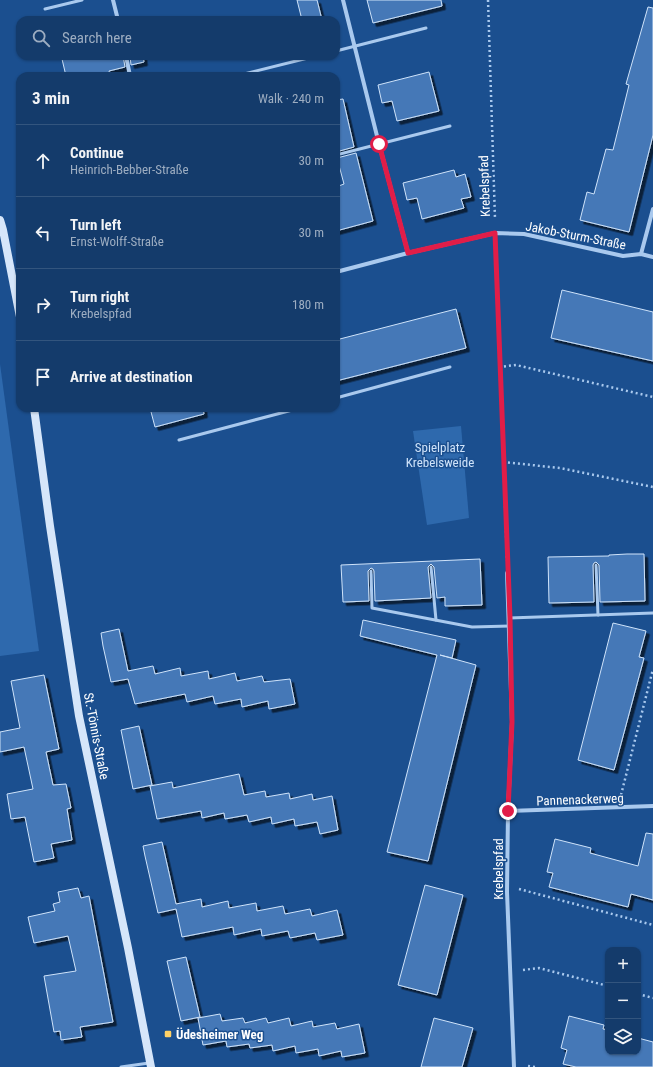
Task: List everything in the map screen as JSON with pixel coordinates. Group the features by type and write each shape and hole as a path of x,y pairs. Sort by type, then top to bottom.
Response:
{"main road":[{"path":"0,220 16,297"},
{"name":"St.-Tönnis-Straße","path":"35,412 50,526 79,716 105,831 151,1065"}],"street":[{"path":"113,0 117,16"},
{"path":"343,0 408,253"},
{"path":"127,60 129,72"},
{"path":"642,254 653,209"},
{"name":"Jakob-Sturm-Straße","path":"340,271 408,253 495,233 524,234 623,256 642,254 653,257"},
{"name":"Krebelspfad","path":"507,573 510,618 512,722 508,811 507,886 514,1067"},
{"name":"Pannenackerweg","path":"508,811 653,806"}],"lane":[{"path":"45,9 82,0"},
{"path":"340,50 426,28"},
{"path":"252,72 300,60"},
{"path":"340,154 450,126"},
{"path":"340,397 450,368"},
{"path":"179,440 285,412"},
{"path":"596,565 598,615"},
{"path":"432,567 436,620"},
{"path":"371,571 372,608 472,627 510,626"},
{"path":"510,618 653,612"},
{"path":"121,1067 151,1065"}],"path":[{"name":"Krebelspfad","path":"488,0 507,573"},
{"path":"499,367 516,364 653,397"},
{"path":"503,462 560,468 653,487"},
{"path":"617,807 653,669"},
{"path":"507,886 653,925"},
{"path":"510,971 539,968 605,985"},
{"path":"641,995 653,998"}],"green space":[{"path":"0,364 39,651 0,656"},
{"name":"Spielplatz Krebelsweide","path":"461,426 469,518 427,525 413,431"}],"building":[{"path":"297,0 317,0 321,16 301,16"},
{"path":"367,0 441,0 442,6 373,23"},
{"path":"648,7 653,8 653,135 629,232 580,220 587,192 594,194 606,149 613,150 629,85 626,84"},
{"path":"62,60 124,60 125,67 109,72 65,72"},
{"path":"130,60 144,60 144,62 131,65"},
{"path":"429,72 439,111 397,121 392,101 382,103 378,85"},
{"path":"340,99 343,99 354,147 340,151"},
{"path":"356,153 373,221 340,230 340,186 344,184 340,169 340,157"},
{"path":"454,170 456,177 465,174 471,197 461,199 464,208 422,219 417,198 407,200 403,183"},
{"path":"562,290 653,312 653,361 551,338"},
{"path":"456,309 466,348 340,380 340,339"},
{"path":"151,412 204,412 204,414 155,427"},
{"path":"644,554 645,601 600,602 599,565 596,562 593,565 594,602 549,603 548,557 609,556"},
{"path":"480,559 482,605 445,606 445,597 437,598 434,567 431,564 428,567 431,598 375,601 374,571 371,568 368,571 369,601 343,602 341,565"},
{"path":"363,620 456,640 452,658 440,655 476,665 428,861 387,852 437,655 360,636"},
{"path":"613,623 646,631 639,657 644,658 614,770 578,760"},
{"path":"119,629 128,671 153,666 155,674 180,668 181,676 208,671 209,679 235,673 237,681 262,676 264,682 290,679 295,704 269,709 268,701 242,707 241,699 215,704 213,696 187,702 185,694 135,704 128,679 111,682 103,646 101,633"},
{"path":"44,675 59,749 46,752 53,785 66,784 71,808 67,809 72,840 51,844 54,858 34,862 25,817 11,819 7,794 33,789 24,747 0,752 0,732 20,728 11,681"},
{"path":"139,726 152,785 133,789 121,730"},
{"path":"239,774 244,795 265,791 266,797 289,793 290,799 312,794 313,800 332,796 338,830 320,834 317,822 295,826 294,819 272,824 271,817 249,822 247,815 225,819 224,813 202,818 201,811 157,819 150,786 172,782 173,788"},
{"path":"646,833 653,834 653,900 631,894 628,907 549,887 553,873 547,872 555,839 591,848 590,853 638,866"},
{"path":"162,842 176,904 201,899 202,907 228,901 229,908 256,903 257,911 283,906 285,914 310,909 312,916 337,910 343,935 317,940 315,933 290,938 288,931 262,936 261,929 234,935 233,927 182,937 176,909 158,913 145,856 143,846"},
{"path":"425,885 463,895 437,995 398,985"},
{"path":"78,888 81,898 89,896 113,1022 80,1027 82,1037 61,1040 60,1031 54,1032 44,976 76,971 68,936 34,943 28,917 55,911 53,904 60,902 58,892"},
{"path":"186,957 200,1017 181,1021 167,961"},
{"path":"220,1014 222,1021 243,1018 245,1023 266,1018 268,1023 289,1018 291,1026 312,1021 313,1027 335,1023 337,1029 359,1024 365,1053 342,1057 341,1051 319,1056 318,1049 296,1053 295,1046 273,1051 272,1045 250,1048 249,1044 227,1047 226,1041 203,1045 198,1018"},
{"path":"569,1016 604,1025 605,1055 641,1055 641,1039 653,1042 653,1067 576,1067 563,1064 567,1050 561,1048"},
{"path":"434,1018 473,1028 462,1067 421,1067"}],"place":[{"name":"Üdesheimer Weg","path":"168,1034"}],"route":[{"path":"379,144 408,253 495,233 507,573 510,618 512,722 508,811"}]}
